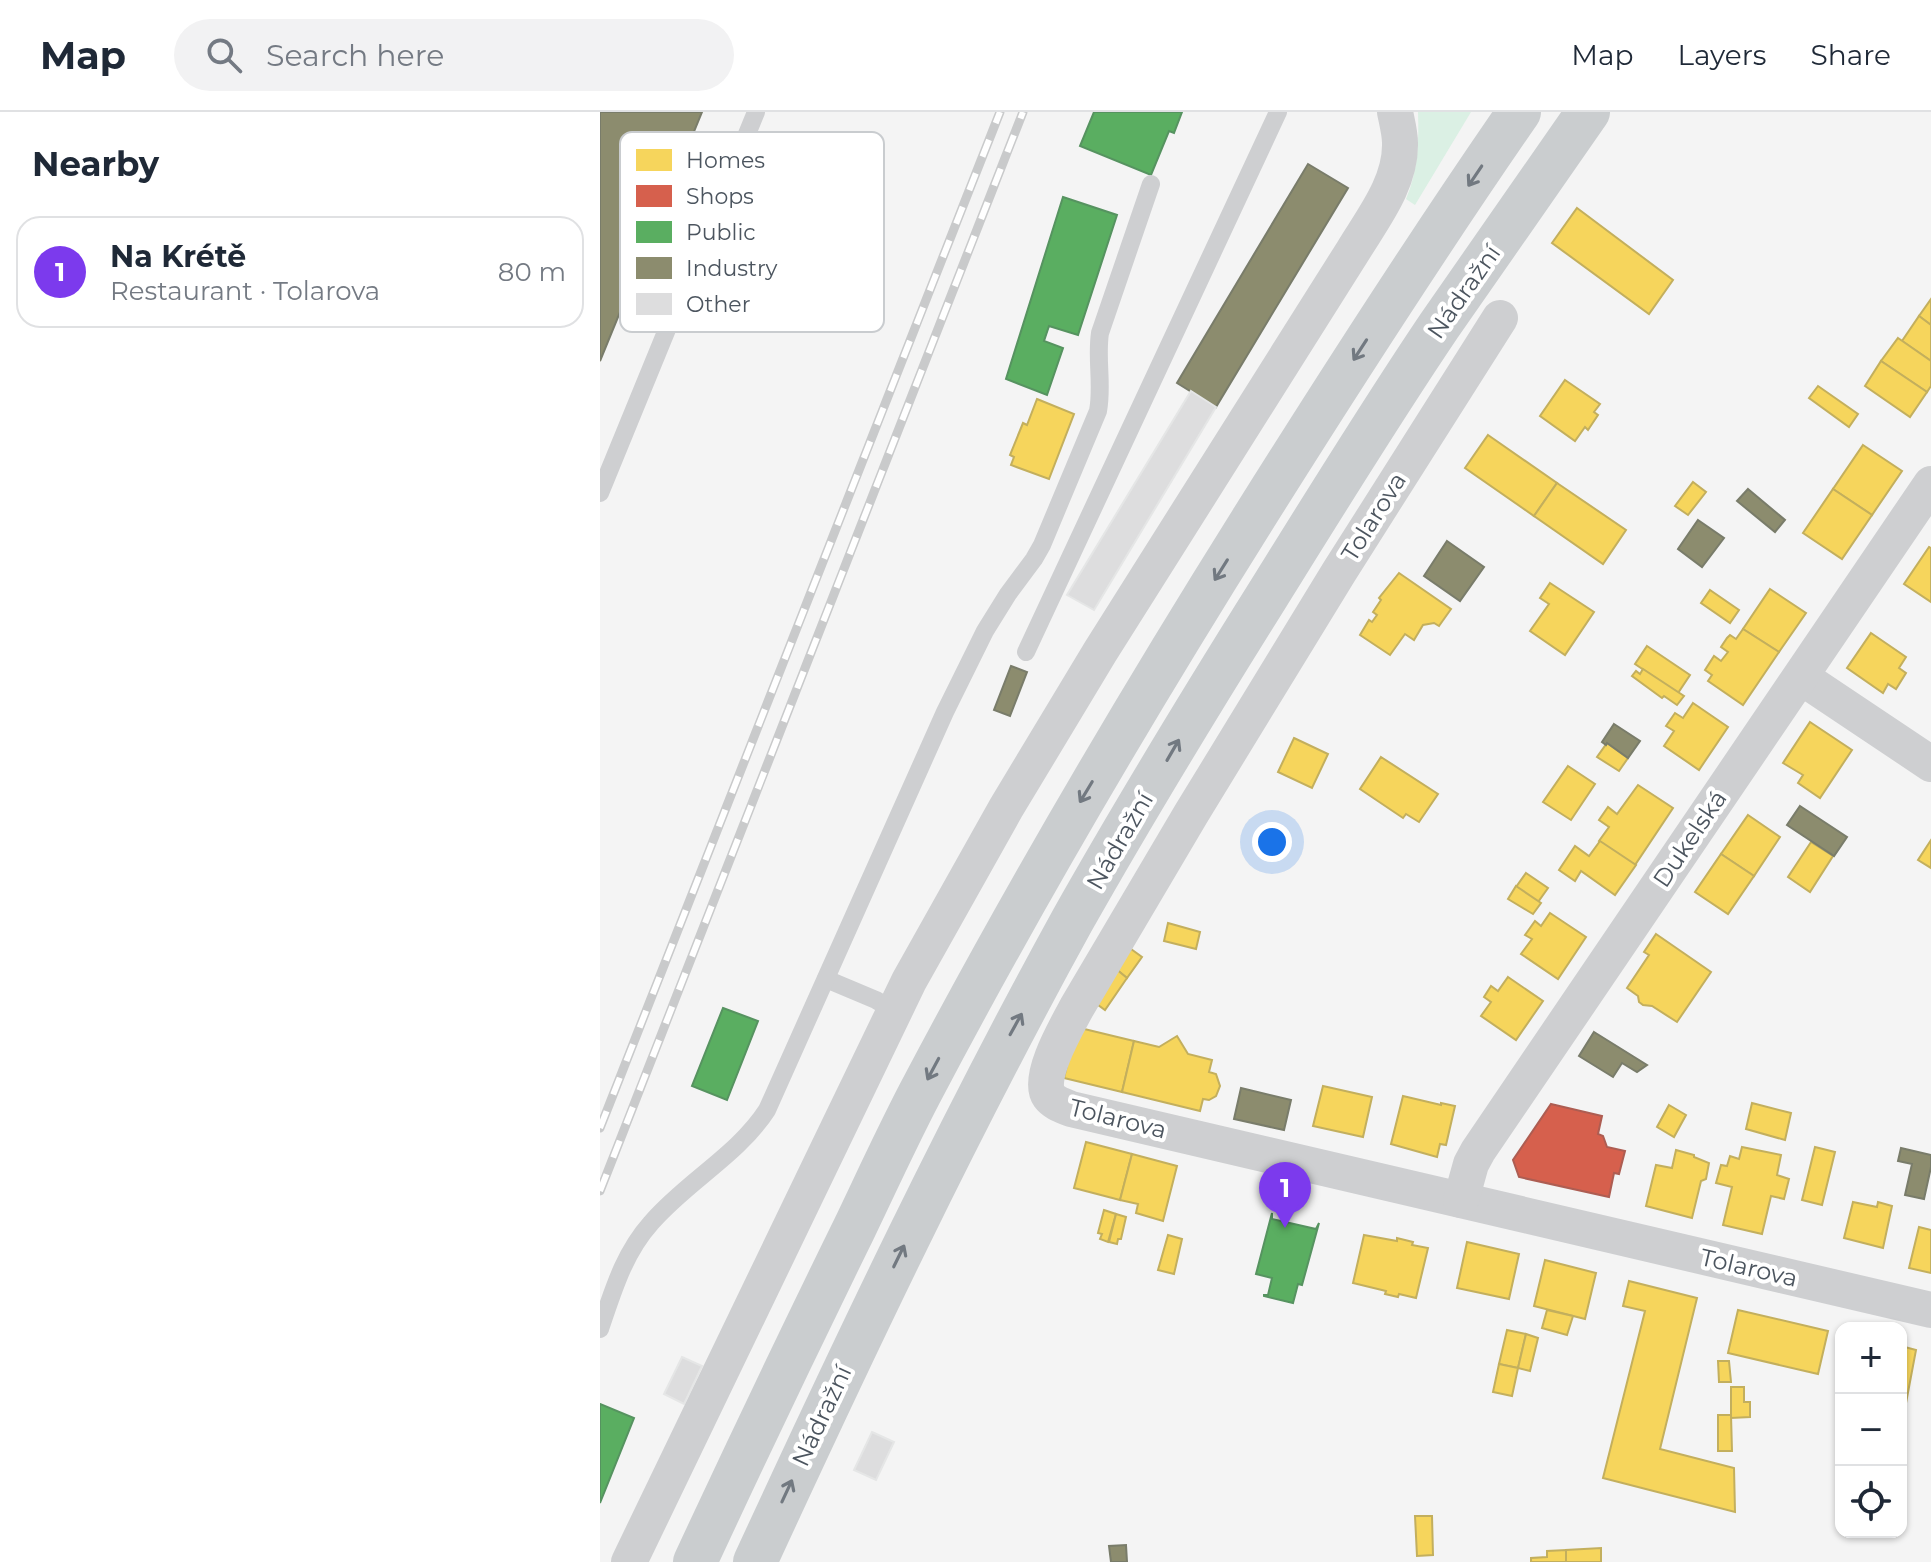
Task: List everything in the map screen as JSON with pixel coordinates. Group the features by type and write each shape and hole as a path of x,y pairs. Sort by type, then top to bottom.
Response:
{"main road":[{"path":"695,1562 918,1096 1012,922 1172,649 1403,285 1519,112"},
{"name":"Nádražní","path":"755,1562 860,1334 991,1070 1075,917 1202,701 1355,454 1588,112"}],"street":[{"path":"629,1562 894,1011 1006,808 1100,652 1384,200 1400,154 1395,112"},
{"name":"Tolarova","path":"1500,318 1339,572 1077,1007 1054,1054 1046,1083 1047,1093 1071,1109 1931,1310"},
{"name":"Dukelská","path":"1461,1200 1478,1151 1931,484"},
{"path":"1801,677 1931,764"}],"lane":[{"path":"748,132 756,112"},
{"path":"1026,652 1278,112"},
{"path":"600,1329 622,1268 639,1238 663,1209 748,1134 774,1096 945,712 985,631 1042,545 1098,411 1101,397 1100,333 1151,184"},
{"path":"600,493 666,332"},
{"path":"1080,454 1113,466"},
{"path":"826,979 894,1011"}],"green space":[{"path":"1418,112 1471,112 1415,205 1406,199 1417,156"}],"building: Homes":[{"path":"1577,208 1673,280 1649,314 1552,243"},
{"path":"1931,299 1931,325 1919,316"},
{"path":"1919,316 1931,325 1931,361 1902,341"},
{"path":"1898,338 1931,361 1931,386 1927,392 1881,361"},
{"path":"1881,361 1927,392 1910,417 1865,386"},
{"path":"1565,380 1600,404 1594,412 1598,415 1588,430 1585,427 1575,441 1540,416"},
{"path":"1818,386 1858,414 1849,427 1809,398"},
{"path":"1037,399 1074,414 1049,479 1011,465 1014,457 1010,455"},
{"path":"1488,435 1557,483 1534,516 1465,468"},
{"path":"1863,445 1902,471 1872,515 1833,489"},
{"path":"1693,482 1706,492 1688,515 1675,506"},
{"path":"1557,483 1626,530 1603,564 1534,516"},
{"path":"1833,489 1872,515 1842,559 1803,533"},
{"path":"1931,548 1931,602 1904,584"},
{"path":"1399,573 1451,609 1439,626 1434,623 1423,625 1414,640 1405,634 1390,655 1360,635 1369,620 1372,622 1377,615 1373,612 1381,600 1379,598"},
{"path":"1550,583 1594,612 1565,655 1530,631 1549,604 1540,598"},
{"path":"1770,589 1806,613 1779,652 1743,629"},
{"path":"1710,590 1739,610 1730,623 1701,603"},
{"path":"1743,629 1779,652 1743,705 1708,681 1712,675 1705,670 1714,656 1721,661 1728,652 1721,647 1727,638 1730,635 1736,639"},
{"path":"1871,633 1906,657 1899,668 1906,673 1896,689 1888,684 1883,693 1847,668"},
{"path":"1647,646 1690,675 1678,693 1635,664"},
{"path":"1643,669 1684,696 1677,705 1632,676 1636,671 1640,674"},
{"path":"1693,703 1728,727 1699,770 1664,746 1674,731 1666,726 1675,713 1683,718"},
{"path":"1810,722 1852,750 1820,798 1798,783 1803,775 1783,763"},
{"path":"1294,738 1328,754 1312,788 1278,772"},
{"path":"1607,743 1628,758 1619,771 1597,757"},
{"path":"1381,757 1438,794 1419,822 1406,814 1403,818 1360,789"},
{"path":"1568,766 1595,784 1571,820 1543,802"},
{"path":"1638,785 1673,808 1635,865 1599,841 1609,827 1599,820 1608,807 1617,814"},
{"path":"1748,815 1780,837 1754,876 1721,854"},
{"path":"1931,840 1931,868 1918,860"},
{"path":"1600,841 1636,865 1615,895 1581,871 1575,881 1559,870 1575,846 1589,856"},
{"path":"1811,842 1833,856 1810,892 1788,877"},
{"path":"1721,854 1754,876 1728,914 1695,892"},
{"path":"1526,873 1548,888 1538,902 1516,887"},
{"path":"1516,886 1541,903 1533,914 1508,899"},
{"path":"1550,913 1586,937 1558,979 1521,954 1532,939 1525,935 1535,921 1541,926"},
{"path":"1168,923 1200,932 1196,949 1164,941"},
{"path":"1656,934 1711,972 1677,1022 1652,1006 1643,1005 1638,996 1627,988 1649,955 1644,952"},
{"path":"1131,949 1142,957 1127,978 1116,969"},
{"path":"1116,969 1127,978 1105,1010 1094,1002"},
{"path":"1508,977 1543,1001 1516,1040 1481,1016 1491,1002 1484,997 1491,986 1498,991"},
{"path":"1076,1027 1134,1041 1122,1092 1064,1078"},
{"path":"1177,1036 1188,1054 1212,1060 1209,1072 1216,1074 1220,1086 1216,1096 1203,1099 1200,1111 1122,1092 1134,1041 1159,1047"},
{"path":"1323,1086 1372,1097 1363,1137 1313,1126"},
{"path":"1403,1096 1455,1106 1446,1145 1440,1144 1437,1157 1391,1144"},
{"path":"1752,1103 1791,1113 1785,1140 1746,1129"},
{"path":"1669,1105 1686,1115 1674,1137 1657,1127"},
{"path":"1086,1142 1132,1154 1120,1200 1074,1188"},
{"path":"1742,1147 1781,1155 1777,1175 1789,1179 1784,1199 1771,1196 1762,1234 1723,1225 1732,1187 1716,1183 1721,1165 1727,1166 1730,1156 1739,1159"},
{"path":"1815,1147 1835,1152 1822,1205 1802,1200"},
{"path":"1676,1150 1709,1163 1692,1218 1646,1206 1656,1165 1672,1168"},
{"path":"1132,1154 1177,1166 1163,1221 1136,1213 1138,1204 1120,1200"},
{"path":"1853,1202 1877,1207 1878,1202 1892,1206 1883,1248 1844,1238"},
{"path":"1104,1210 1116,1214 1108,1242 1100,1239 1102,1234 1098,1233"},
{"path":"1116,1214 1126,1217 1117,1244 1109,1242"},
{"path":"1919,1227 1931,1230 1931,1273 1909,1268"},
{"path":"1168,1235 1182,1239 1174,1274 1158,1270"},
{"path":"1364,1235 1397,1241 1397,1238 1428,1248 1416,1298 1385,1294 1386,1291 1353,1283"},
{"path":"1467,1242 1519,1254 1509,1299 1457,1288"},
{"path":"1545,1260 1596,1273 1585,1319 1534,1306"},
{"path":"1629,1281 1697,1298 1660,1449 1734,1468 1735,1512 1603,1478 1645,1311 1623,1306"},
{"path":"1547,1310 1573,1316 1567,1335 1542,1328"},
{"path":"1738,1310 1828,1331 1818,1374 1728,1353"},
{"path":"1507,1330 1526,1334 1518,1368 1499,1364"},
{"path":"1526,1334 1538,1338 1530,1371 1518,1368"},
{"path":"1907,1348 1916,1350 1907,1398"},
{"path":"1718,1361 1729,1361 1731,1382 1719,1382"},
{"path":"1499,1364 1518,1368 1512,1396 1493,1392"},
{"path":"1731,1387 1744,1387 1744,1402 1750,1402 1750,1417 1731,1418"},
{"path":"1718,1415 1731,1415 1732,1451 1718,1451"},
{"path":"1415,1516 1432,1516 1433,1555 1417,1556"},
{"path":"1601,1548 1601,1562 1566,1562 1566,1550"},
{"path":"1566,1550 1566,1562 1531,1562 1531,1558 1547,1557 1547,1551"}],"building: Shops":[{"path":"1551,1104 1602,1116 1598,1134 1603,1136 1607,1147 1625,1151 1619,1174 1614,1173 1609,1197 1519,1177 1513,1160"}],"building: Public":[{"path":"1094,112 1182,112 1174,133 1169,131 1151,175 1080,146"},
{"path":"1063,197 1117,215 1078,335 1049,326 1044,341 1063,348 1047,395 1006,379"},
{"path":"723,1008 758,1021 727,1100 692,1086"},
{"path":"1272,1213 1272,1219 1316,1229 1319,1223 1302,1285 1298,1284 1293,1303 1264,1296 1268,1295 1272,1278 1256,1274"},
{"path":"600,1404 634,1418 600,1503"}],"building: Industry":[{"path":"600,112 702,112 694,132 620,132 620,312 600,361"},
{"path":"1308,164 1348,188 1216,407 1177,383"},
{"path":"1748,489 1785,520 1775,532 1737,501"},
{"path":"1698,520 1724,538 1702,567 1678,549"},
{"path":"1447,541 1484,567 1460,601 1424,576"},
{"path":"1011,666 1027,672 1010,716 994,710"},
{"path":"1614,724 1640,741 1628,758 1602,742"},
{"path":"1800,806 1847,837 1834,856 1787,825"},
{"path":"1594,1032 1647,1065 1637,1072 1622,1063 1613,1077 1579,1056"},
{"path":"1241,1088 1291,1100 1284,1130 1234,1119"},
{"path":"1901,1148 1931,1155 1924,1199 1905,1195 1912,1164 1898,1161"},
{"path":"1126,1545 1127,1562 1111,1562 1109,1546"}],"building: Other":[{"path":"1191,391 1216,407 1094,610 1067,595"},
{"path":"682,1357 702,1366 684,1404 664,1394"},
{"path":"872,1432 894,1442 876,1480 854,1470"}],"railway":[{"path":"600,1128 1000,112"},
{"path":"600,1191 1023,112"}],"place":[{"name":"Na Krétě","path":"1285,1228"}]}
